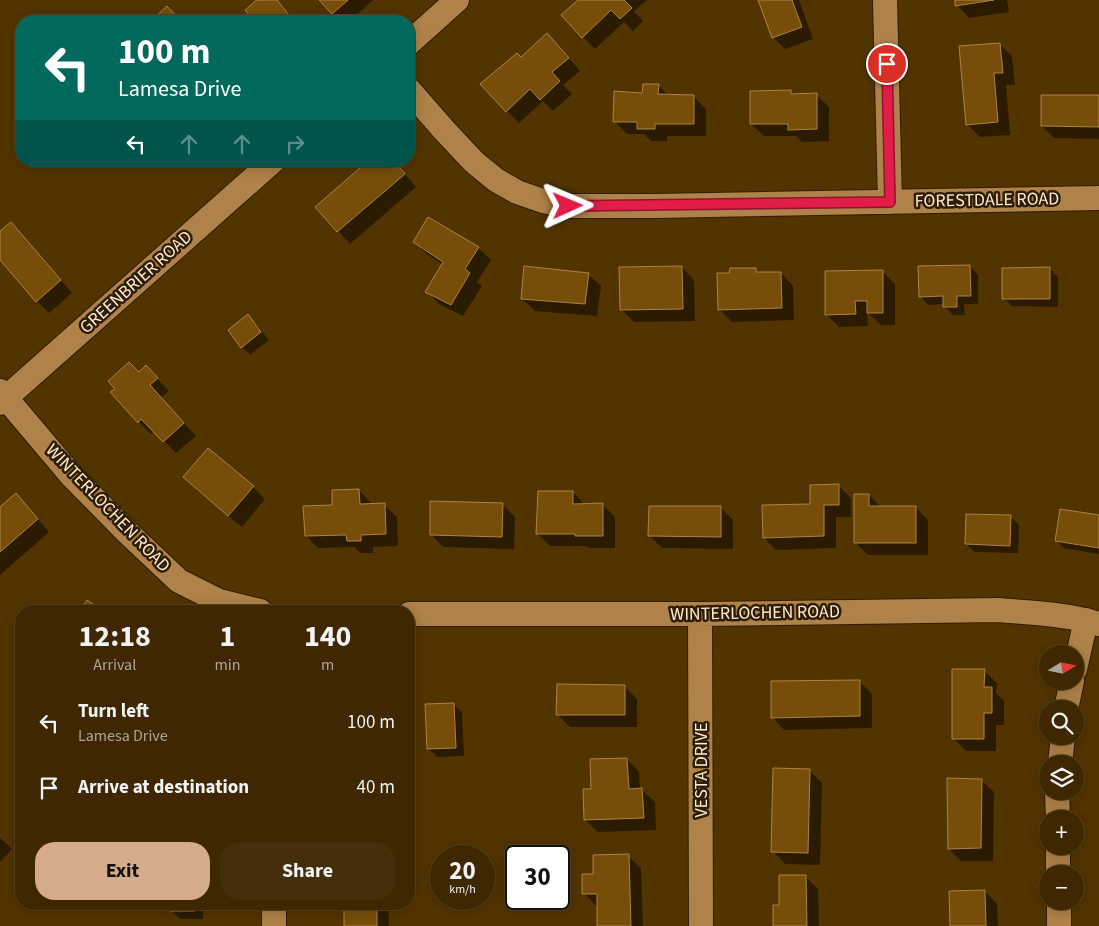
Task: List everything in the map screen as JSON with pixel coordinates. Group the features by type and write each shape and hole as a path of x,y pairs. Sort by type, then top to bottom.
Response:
{"street":[{"path":"415,38 457,0"},
{"path":"885,0 890,202"},
{"name":"FORESTDALE ROAD","path":"415,97 474,162 496,180 517,192 543,201 568,206 1099,198"},
{"name":"GREENBRIER ROAD","path":"2,397 266,167"},
{"name":"WINTERLOCHEN ROAD","path":"2,397 71,475 127,532 179,580 219,601 235,605"},
{"name":"WINTERLOCHEN ROAD","path":"415,614 700,614 998,610 1046,614 1092,622"},
{"name":"VESTA DRIVE","path":"700,614 702,926"},
{"path":"1084,645 1092,622"},
{"path":"274,910 274,926"},
{"path":"1058,910 1059,926"}],"building":[{"path":"257,0 277,0 289,15 249,15 245,10"},
{"path":"319,0 348,0 332,14"},
{"path":"578,0 624,0 632,8 620,19 611,10 582,38 561,15"},
{"path":"758,0 792,0 802,27 772,38"},
{"path":"955,0 994,0 955,6"},
{"path":"167,6 175,15 157,15"},
{"path":"547,33 569,58 552,72 560,81 540,100 530,89 506,112 480,84 517,53 521,57"},
{"path":"1000,43 1003,73 994,73 998,122 966,125 959,46"},
{"path":"643,84 659,84 658,94 694,95 694,124 655,124 655,129 637,129 637,122 613,122 614,91 642,93"},
{"path":"791,90 791,94 817,93 817,129 788,130 788,124 750,124 750,91"},
{"path":"1041,95 1099,95 1099,127 1041,126"},
{"path":"361,167 399,167 405,174 337,232 315,207"},
{"path":"428,217 479,247 465,269 470,273 451,305 425,292 443,262 413,242"},
{"path":"11,222 61,280 36,302 0,260 0,231"},
{"path":"970,265 971,296 957,296 957,307 943,307 943,296 919,297 918,266"},
{"path":"524,266 589,273 585,304 521,299"},
{"path":"682,266 683,309 620,310 619,267"},
{"path":"1050,267 1050,299 1002,299 1002,268"},
{"path":"730,268 756,268 756,272 781,272 782,308 718,310 717,273 729,273"},
{"path":"883,270 883,313 867,313 867,301 855,301 856,314 825,315 825,271"},
{"path":"248,314 261,332 241,348 228,330"},
{"path":"129,362 139,372 146,365 158,378 150,385 184,423 163,442 141,419 138,423 110,392 115,389 108,381"},
{"path":"208,448 254,486 228,516 183,477"},
{"path":"839,484 839,505 824,505 824,536 763,538 762,505 810,504 810,485"},
{"path":"359,489 360,504 385,503 386,534 361,535 361,541 347,541 346,535 305,536 303,506 332,505 332,490"},
{"path":"538,491 573,491 573,504 603,503 603,536 536,534"},
{"path":"16,493 38,519 0,552 0,507"},
{"path":"854,494 869,494 869,506 916,506 916,543 854,543"},
{"path":"430,501 503,503 502,537 430,535"},
{"path":"649,506 721,506 721,537 648,536"},
{"path":"1060,509 1099,515 1099,548 1055,541"},
{"path":"966,514 1011,515 1010,546 965,544"},
{"path":"87,600 94,605 83,605"},
{"path":"952,669 985,669 984,687 992,687 992,713 984,713 984,739 952,739"},
{"path":"860,680 860,716 771,718 771,681"},
{"path":"557,684 625,685 625,715 556,715"},
{"path":"454,703 456,748 427,749 425,704"},
{"path":"627,758 629,789 642,788 644,818 584,820 583,789 591,789 590,759"},
{"path":"773,768 810,769 808,853 771,852"},
{"path":"947,778 982,779 981,848 948,849"},
{"path":"629,854 631,926 597,926 597,894 582,894 582,874 593,874 593,855"},
{"path":"779,875 806,875 807,926 773,926 773,905 779,905"},
{"path":"985,890 986,926 950,926 949,891"},
{"path":"170,910 195,910 195,911"},
{"path":"344,910 377,910 377,926 344,926"}],"route":[{"path":"568,206 890,202 887,64"}]}
